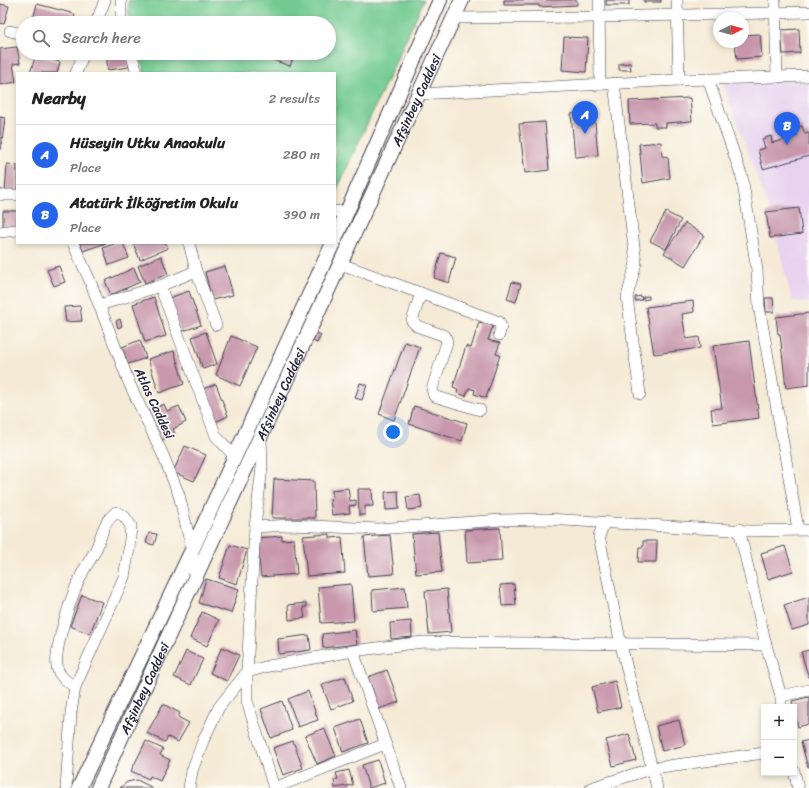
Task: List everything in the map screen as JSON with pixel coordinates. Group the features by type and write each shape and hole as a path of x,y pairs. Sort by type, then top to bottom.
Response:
{"main road":[{"name":"Afşinbey Caddesi","path":"336,234 340,212 440,0"},
{"name":"Afşinbey Caddesi","path":"98,788 261,438 462,0"},
{"name":"Afşinbey Caddesi","path":"79,788 192,550 333,244"}],"street":[{"path":"99,16 105,0"},
{"path":"121,0 121,16"},
{"path":"599,0 600,84"},
{"path":"677,0 679,80"},
{"path":"775,0 777,77"},
{"path":"454,18 599,17 809,12"},
{"path":"10,31 16,32"},
{"path":"76,72 81,60"},
{"path":"132,60 137,72"},
{"path":"419,94 679,80 809,76"},
{"path":"255,527 291,526 378,529 501,520 547,519 738,529 749,531 803,529 759,306 757,270 742,177 708,79"},
{"path":"614,83 636,263 627,296 640,394"},
{"path":"0,195 16,195"},
{"path":"0,232 16,230"},
{"name":"Atlas Caddesi","path":"73,244 100,305 130,385 163,455 179,495 192,550 195,580"},
{"path":"189,244 196,271 216,325"},
{"path":"341,264 500,322 501,327 499,335"},
{"path":"100,305 160,286 196,271"},
{"path":"160,286 216,436 235,457"},
{"path":"421,294 412,321 417,326 445,336 447,342 432,389 434,396 480,410"},
{"path":"261,438 262,467 255,527 246,672 247,701 274,788 386,744"},
{"path":"66,788 74,687 124,577 131,526 124,516 116,512 107,520 96,549 80,577 65,617 57,657 57,667 62,677 74,687"},
{"path":"604,523 599,536 621,645 657,788"},
{"path":"738,529 766,645 781,696 781,704"},
{"path":"189,788 196,759 220,707 246,672 269,666 352,651 423,642 621,645 766,645"},
{"path":"352,651 401,788"},
{"path":"781,696 809,690"},
{"path":"591,788 653,768 761,753"},
{"path":"795,776 798,788"}],"shaded area":[{"path":"808,80 809,303 792,301 769,209 723,84"}],"green space":[{"path":"129,0 424,0 336,192 336,72 145,72 141,60 336,60 336,16 129,16"}],"building":[{"path":"504,0 577,0 577,5 539,7 539,5 504,5"},
{"path":"606,0 629,0 629,5 606,5"},
{"path":"644,0 661,0 661,2 644,2"},
{"path":"0,4 9,6 4,24 0,23"},
{"path":"37,4 75,14 75,16 34,16"},
{"path":"799,29 800,53 783,54 781,30"},
{"path":"760,34 762,57 737,59 736,48 749,48 749,35"},
{"path":"564,37 588,38 586,72 562,70"},
{"path":"16,47 16,60 19,60 20,63 13,64 16,82 0,85 0,49"},
{"path":"34,60 53,60 60,62 57,72 30,72"},
{"path":"107,60 128,60 129,67 108,70"},
{"path":"273,60 292,60 290,66"},
{"path":"630,63 631,70 619,70 619,64"},
{"path":"690,98 692,121 666,123 666,127 655,127 655,123 630,124 629,101"},
{"path":"594,111 598,155 575,157 571,114"},
{"path":"0,117 5,118 1,149 0,149"},
{"path":"545,122 549,170 525,173 519,124"},
{"path":"802,126 805,134 809,133 809,156 763,169 758,150 765,148 762,139 771,136 772,143 797,136 794,128"},
{"path":"661,142 662,156 668,157 670,178 643,183 639,144"},
{"path":"7,164 16,165 16,194 5,193"},
{"path":"799,208 802,234 770,238 766,212"},
{"path":"3,211 16,211 16,227 3,227"},
{"path":"666,212 681,220 666,249 650,241"},
{"path":"685,223 704,235 685,266 664,253"},
{"path":"80,244 103,244 83,251"},
{"path":"113,244 123,244 129,258 109,265 103,248"},
{"path":"133,244 166,244 168,248 140,260"},
{"path":"441,253 456,257 449,283 434,278"},
{"path":"161,256 168,274 145,283 138,266"},
{"path":"59,266 65,282 54,286 47,270"},
{"path":"225,266 233,295 212,300 205,272"},
{"path":"134,268 140,282 111,295 105,281"},
{"path":"512,282 521,284 516,302 507,299"},
{"path":"189,291 201,325 180,332 169,298"},
{"path":"641,296 642,300 635,301 635,297"},
{"path":"649,296 649,299 643,300 643,297"},
{"path":"154,297 166,336 145,342 133,304"},
{"path":"765,298 773,298 774,312 766,312"},
{"path":"693,301 694,312 682,314 686,339 699,337 700,348 654,354 646,307"},
{"path":"80,306 82,321 66,322 64,307"},
{"path":"809,313 809,385 786,388 780,334 778,334 776,317"},
{"path":"120,319 122,326 118,328 116,321"},
{"path":"479,322 493,326 488,340 500,343 496,354 500,355 486,398 474,394 475,390 469,388 466,396 457,393 458,389 453,387 466,346 471,348"},
{"path":"206,332 217,364 203,369 192,337"},
{"path":"317,333 321,335 317,343 313,341"},
{"path":"231,336 257,347 240,386 216,375"},
{"path":"140,340 146,358 128,364 122,347"},
{"path":"749,341 759,418 713,424 711,409 722,408 713,346"},
{"path":"405,342 420,347 394,420 379,414"},
{"path":"174,351 184,384 159,393 148,359"},
{"path":"360,383 367,385 362,400 355,398"},
{"path":"216,384 228,416 215,422 203,389"},
{"path":"164,404 167,411 179,406 186,422 173,429 175,434 162,440 148,411"},
{"path":"414,406 467,423 462,441 409,424"},
{"path":"185,446 206,455 194,481 173,472"},
{"path":"274,479 314,481 315,518 272,518"},
{"path":"348,488 350,501 356,500 356,505 349,506 350,513 332,515 330,499 333,498 332,490"},
{"path":"358,489 372,489 373,506 365,506 365,515 359,515"},
{"path":"398,491 399,509 386,510 385,492"},
{"path":"420,495 422,508 408,510 406,497"},
{"path":"500,528 502,561 467,563 465,530"},
{"path":"438,532 442,572 416,574 412,534"},
{"path":"149,533 157,534 154,545 146,543"},
{"path":"330,534 330,538 342,537 345,573 307,576 303,536"},
{"path":"390,535 394,574 368,576 364,537"},
{"path":"282,536 282,540 294,539 297,574 261,577 257,538"},
{"path":"643,541 657,541 656,562 638,562 639,547 643,547"},
{"path":"230,545 247,550 237,584 219,578"},
{"path":"785,546 793,571 768,579 761,553"},
{"path":"206,579 239,589 231,613 199,603"},
{"path":"351,584 354,621 321,623 318,587"},
{"path":"514,584 516,605 502,606 500,585"},
{"path":"405,587 407,608 373,611 372,590"},
{"path":"447,589 451,632 429,634 425,591"},
{"path":"82,595 102,602 90,634 70,626"},
{"path":"809,597 809,625 792,630 784,605"},
{"path":"306,603 307,607 303,607 305,618 289,620 288,605"},
{"path":"202,612 219,620 207,646 190,638"},
{"path":"411,621 412,637 391,639 390,623"},
{"path":"355,630 357,644 323,648 322,634"},
{"path":"309,635 311,650 279,654 278,639"},
{"path":"222,647 239,655 227,681 210,673"},
{"path":"809,650 809,678 801,652"},
{"path":"186,651 203,659 191,685 174,677"},
{"path":"387,670 399,702 379,709 368,677"},
{"path":"345,677 353,701 331,709 322,685"},
{"path":"615,681 621,707 598,712 592,687"},
{"path":"308,691 318,720 298,727 288,699"},
{"path":"809,697 809,724 798,727 797,704 793,704 792,701"},
{"path":"282,701 292,730 271,738 261,709"},
{"path":"163,704 180,713 178,717 189,723 178,742 168,737 165,742 147,733"},
{"path":"360,719 368,743 343,752 335,728"},
{"path":"679,720 685,745 662,751 656,726"},
{"path":"324,728 336,756 317,764 305,736"},
{"path":"629,734 636,760 613,766 606,740"},
{"path":"809,740 809,767 808,767 801,742"},
{"path":"146,741 163,749 160,755 170,760 160,781 150,776 149,779 131,771"},
{"path":"293,741 303,768 283,775 273,748"},
{"path":"378,760 385,783 369,788 362,765"},
{"path":"349,770 353,785 335,788 334,780 338,779 336,773"},
{"path":"137,780 153,788 120,788 127,782"}],"place":[{"name":"Hüseyin Utku Anaokulu","path":"585,134"},
{"name":"Atatürk İlköğretim Okulu","path":"787,145"}]}
